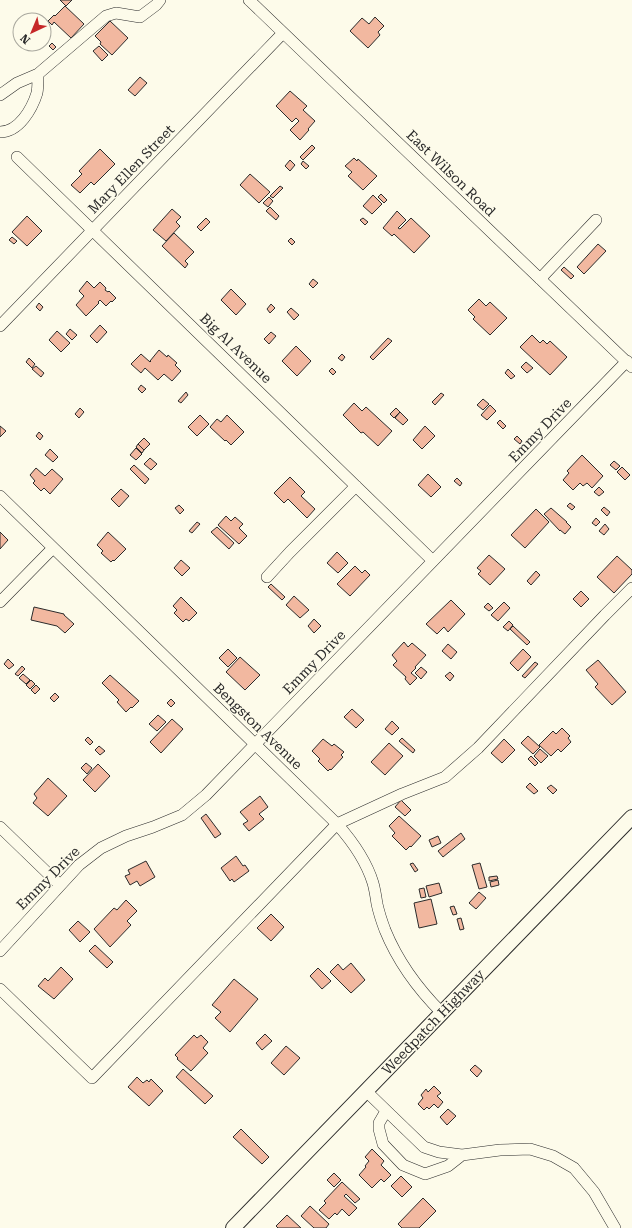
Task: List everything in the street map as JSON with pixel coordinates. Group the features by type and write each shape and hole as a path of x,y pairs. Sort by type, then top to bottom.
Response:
{"main road":[{"name":"Weedpatch Highway","path":"233,1228 632,817"}],"street":[{"path":"0,95 17,83 38,74 106,16 116,13 140,17 156,5 160,0"},
{"name":"East Wilson Road","path":"249,0 629,364"},
{"name":"Mary Ellen Street","path":"0,326 283,33"},
{"path":"0,132 13,129 27,115 37,92 38,74"},
{"name":"Big Al Avenue","path":"17,157 433,561"},
{"path":"540,279 596,220"},
{"name":"Emmy Drive","path":"0,951 79,865 101,848 126,836 182,815 206,795 433,561 629,364"},
{"path":"267,577 356,486"},
{"name":"Bengston Avenue","path":"0,496 338,824 353,841 365,862 373,884 378,907 396,953 409,975 424,995 442,1013"},
{"path":"0,602 53,548"},
{"path":"0,990 92,1078 338,824 402,794 445,777 478,748 632,588"},
{"path":"0,827 60,885"},
{"path":"366,1092 424,1147 439,1152 462,1155 500,1150 530,1149 554,1156 574,1168 594,1192 615,1228"},
{"path":"386,1111 380,1123 379,1130 383,1144 403,1165 425,1174 448,1166 462,1155"}],"building":[{"path":"60,0 72,0 66,6"},
{"path":"65,6 84,24 71,38 54,22 52,25 52,17 54,15 55,16"},
{"path":"375,17 384,26 378,32 380,35 368,48 350,31 362,18 369,24"},
{"path":"110,21 128,38 112,55 100,44 101,42 95,36"},
{"path":"52,43 56,47 53,50 52,49"},
{"path":"99,46 108,55 102,61 93,51"},
{"path":"140,77 147,83 135,96 128,90"},
{"path":"290,91 307,106 303,110 315,121 300,140 290,130 299,121 296,118 292,122 276,106"},
{"path":"312,145 315,148 303,160 300,157"},
{"path":"100,149 115,164 94,185 91,182 80,193 71,185 82,174 79,171"},
{"path":"354,158 357,161 358,159 377,176 363,190 348,176 352,172 345,166"},
{"path":"290,160 295,165 290,171 285,166"},
{"path":"303,161 309,166 306,169 301,164"},
{"path":"250,174 270,192 259,203 240,185"},
{"path":"280,186 283,188 273,198 270,196"},
{"path":"381,194 387,200 384,203 378,197"},
{"path":"373,195 382,204 372,214 363,206"},
{"path":"269,197 273,201 268,207 263,203"},
{"path":"270,207 279,216 276,220 266,211"},
{"path":"172,209 181,217 176,222 180,226 166,241 153,230"},
{"path":"397,211 406,220 398,228 400,229 411,218 430,236 414,253 394,234 392,236 383,228"},
{"path":"27,216 42,231 27,246 12,232"},
{"path":"206,218 210,222 201,231 197,227"},
{"path":"363,218 368,222 365,225 360,220"},
{"path":"174,233 194,252 185,261 188,264 185,268 162,246"},
{"path":"12,237 17,241 14,244 9,240"},
{"path":"291,238 295,242 292,245 288,241"},
{"path":"598,244 606,251 584,274 577,267"},
{"path":"564,267 574,276 571,279 561,270"},
{"path":"313,279 318,283 313,288 309,284"},
{"path":"87,281 94,288 100,282 106,288 105,290 108,292 109,291 116,298 106,306 100,300 98,302 99,303 86,316 76,305 84,296 79,291"},
{"path":"231,289 246,304 236,315 221,300"},
{"path":"479,299 486,306 490,302 507,318 490,335 473,319 475,317 468,310"},
{"path":"39,303 43,307 40,311 36,307"},
{"path":"271,304 275,308 270,313 267,309"},
{"path":"291,308 299,315 294,320 287,312"},
{"path":"100,325 107,332 97,343 90,336"},
{"path":"70,329 77,335 72,340 66,334"},
{"path":"57,331 70,343 61,352 49,340"},
{"path":"271,332 276,336 269,344 264,339"},
{"path":"532,335 540,343 543,340 547,344 550,341 567,357 550,375 520,347"},
{"path":"388,338 392,341 373,360 370,357"},
{"path":"296,346 311,361 297,376 282,361"},
{"path":"159,350 167,357 168,355 177,363 175,365 181,371 172,381 164,374 158,380 145,368 141,373 131,364 141,354 150,362"},
{"path":"342,354 345,357 342,361 338,358"},
{"path":"29,358 35,364 32,368 26,362"},
{"path":"526,362 533,368 527,373 521,367"},
{"path":"36,366 44,373 41,377 32,369"},
{"path":"332,368 336,372 333,375 329,371"},
{"path":"508,369 515,376 511,379 505,373"},
{"path":"141,385 146,389 142,393 138,389"},
{"path":"186,392 188,395 181,403 178,401"},
{"path":"441,393 444,395 435,405 432,402"},
{"path":"483,399 489,404 483,410 477,405"},
{"path":"354,403 362,411 366,407 392,431 378,446 363,432 361,433 343,415"},
{"path":"490,405 496,411 487,420 481,415"},
{"path":"80,408 84,412 79,418 75,414"},
{"path":"396,408 400,412 394,418 390,414"},
{"path":"400,412 408,420 403,425 395,418"},
{"path":"200,415 209,424 197,436 188,427"},
{"path":"227,415 244,432 231,445 210,427 217,419 221,422"},
{"path":"500,420 506,426 503,429 497,423"},
{"path":"0,426 6,431 0,437"},
{"path":"425,426 435,436 422,449 413,440"},
{"path":"39,432 43,436 40,440 36,436"},
{"path":"517,436 522,441 520,444 514,439"},
{"path":"144,438 150,444 144,450 138,444"},
{"path":"138,444 144,450 142,453 136,447"},
{"path":"136,448 142,454 136,460 130,455"},
{"path":"50,449 58,457 53,462 45,455"},
{"path":"582,455 603,476 592,488 587,483 583,486 580,483 573,490 563,480 569,473 567,471"},
{"path":"150,458 157,464 151,470 144,464"},
{"path":"614,461 620,466 616,470 610,465"},
{"path":"134,465 149,479 145,484 130,469"},
{"path":"622,467 630,475 625,480 617,472"},
{"path":"36,468 45,476 52,469 63,479 50,494 44,488 41,491 33,483 35,481 30,475"},
{"path":"428,474 441,487 431,497 418,485"},
{"path":"290,477 305,492 301,496 315,509 307,518 288,499 284,503 274,493"},
{"path":"457,478 462,483 460,486 454,481"},
{"path":"599,487 604,492 599,496 594,492"},
{"path":"121,489 129,496 119,507 111,499"},
{"path":"570,503 575,507 572,510 567,506"},
{"path":"179,505 184,510 180,514 175,508"},
{"path":"604,507 610,512 607,516 601,510"},
{"path":"551,508 571,527 565,534 560,531 544,514"},
{"path":"536,509 549,522 525,548 511,535"},
{"path":"226,516 231,521 235,517 243,524 239,528 247,536 239,544 218,525"},
{"path":"596,518 600,522 596,526 592,523"},
{"path":"197,522 200,524 192,533 189,531"},
{"path":"605,524 609,529 604,535 599,531"},
{"path":"217,527 234,543 229,549 211,532"},
{"path":"0,532 8,540 0,549"},
{"path":"108,532 126,549 114,561 113,560 111,562 101,553 103,551 97,545"},
{"path":"337,552 348,563 338,573 327,563"},
{"path":"489,555 505,569 490,585 478,574 481,571 477,568"},
{"path":"617,556 632,570 632,574 614,593 597,577"},
{"path":"181,560 190,568 182,576 174,568"},
{"path":"355,566 362,573 365,570 370,575 350,596 337,584"},
{"path":"536,571 540,575 531,585 527,581"},
{"path":"271,584 285,597 282,600 268,587"},
{"path":"581,591 589,599 581,607 573,599"},
{"path":"294,596 309,610 300,618 286,605"},
{"path":"181,597 197,613 189,621 186,619 183,622 174,613 177,610 173,606"},
{"path":"451,600 465,614 448,632 444,627 437,634 426,624"},
{"path":"504,602 510,608 498,621 491,615"},
{"path":"488,603 493,608 489,611 484,607"},
{"path":"34,607 64,614 74,624 65,633 57,626 31,620"},
{"path":"314,619 321,626 314,633 308,626"},
{"path":"509,621 513,625 508,631 503,627"},
{"path":"513,626 530,642 527,645 510,629"},
{"path":"404,642 408,647 412,643 426,655 411,673 417,678 410,685 405,679 406,677 393,665 397,661 392,655"},
{"path":"448,644 457,652 451,659 442,651"},
{"path":"228,649 237,658 228,667 219,658"},
{"path":"523,649 531,657 518,671 510,663"},
{"path":"240,657 260,675 245,690 226,672"},
{"path":"8,659 14,665 9,669 4,664"},
{"path":"598,660 626,692 612,705 595,687 598,684 586,670"},
{"path":"535,662 538,664 525,678 522,676"},
{"path":"22,666 25,669 18,676 15,674"},
{"path":"421,667 427,672 421,679 415,673"},
{"path":"450,672 454,676 450,681 445,676"},
{"path":"23,674 30,680 26,684 19,678"},
{"path":"110,675 139,701 126,712 117,702 119,700 102,683"},
{"path":"31,680 35,684 30,689 26,685"},
{"path":"36,685 40,689 35,694 31,690"},
{"path":"55,693 59,697 54,702 50,698"},
{"path":"171,699 175,703 171,707 167,703"},
{"path":"352,709 364,720 356,728 344,717"},
{"path":"158,715 166,722 157,731 149,724"},
{"path":"172,719 183,729 161,753 150,742"},
{"path":"392,721 399,728 392,735 385,729"},
{"path":"562,728 570,736 568,738 571,742 561,752 558,749 551,756 539,745 553,731 556,734"},
{"path":"528,736 540,747 533,754 521,743"},
{"path":"88,737 93,742 90,745 85,740"},
{"path":"402,738 415,750 413,753 399,741"},
{"path":"323,739 332,746 334,744 344,752 341,755 343,757 331,770 330,769 328,771 318,761 320,759 312,751"},
{"path":"504,739 515,750 502,763 491,753"},
{"path":"389,743 403,756 385,775 371,762"},
{"path":"99,746 105,751 100,755 95,750"},
{"path":"540,749 548,756 541,763 534,756"},
{"path":"531,756 538,763 535,766 528,759"},
{"path":"86,763 92,768 87,774 81,768"},
{"path":"98,764 110,776 95,792 83,780"},
{"path":"48,778 67,796 48,816 33,803 37,798 34,794"},
{"path":"530,783 538,791 534,794 526,787"},
{"path":"551,785 557,790 553,794 547,788"},
{"path":"260,796 268,807 259,814 264,819 249,831 243,824 248,821 240,812"},
{"path":"401,800 411,810 405,816 395,807"},
{"path":"206,814 221,834 215,838 201,818"},
{"path":"399,816 421,836 411,847 410,846 406,850 392,836 395,833 389,826"},
{"path":"461,833 465,839 443,857 438,851"},
{"path":"438,836 441,843 432,847 429,840"},
{"path":"236,856 243,866 245,865 249,871 234,882 232,879 230,881 221,868"},
{"path":"146,861 155,877 140,886 137,881 130,885 125,876 130,874 128,870"},
{"path":"413,863 418,870 415,872 410,864"},
{"path":"480,863 487,887 479,889 472,865"},
{"path":"497,876 498,879 489,881 489,877"},
{"path":"498,880 499,885 491,887 490,882"},
{"path":"439,883 442,893 429,897 426,886"},
{"path":"424,888 426,897 421,898 419,889"},
{"path":"479,892 486,898 476,909 469,903"},
{"path":"431,899 437,924 419,928 414,903"},
{"path":"126,900 137,911 127,921 131,925 110,947 94,929 114,908 117,910"},
{"path":"454,906 457,914 453,915 450,907"},
{"path":"271,914 284,927 271,941 257,928"},
{"path":"461,918 464,929 460,930 457,919"},
{"path":"78,921 90,932 80,942 69,930"},
{"path":"95,945 113,962 107,968 89,951"},
{"path":"351,963 365,980 351,993 330,972 338,964 343,970"},
{"path":"61,967 73,979 54,999 38,986 45,978 48,981"},
{"path":"318,968 331,981 322,989 310,976"},
{"path":"234,979 258,999 230,1032 215,1018 221,1012 212,1005"},
{"path":"265,1034 272,1041 262,1050 256,1043"},
{"path":"194,1035 197,1038 201,1035 208,1042 203,1048 208,1053 191,1071 177,1059 178,1058 175,1055"},
{"path":"286,1046 300,1058 284,1075 271,1063"},
{"path":"475,1065 482,1071 477,1077 470,1070"},
{"path":"183,1069 213,1096 205,1104 176,1077"},
{"path":"137,1077 143,1083 147,1080 149,1082 151,1079 163,1091 149,1106 128,1087"},
{"path":"434,1086 441,1093 437,1096 443,1102 438,1108 434,1104 429,1109 427,1107 424,1110 418,1104 423,1098 421,1095 426,1089 428,1092"},
{"path":"448,1109 456,1116 447,1125 440,1117"},
{"path":"241,1129 269,1157 262,1164 233,1137"},
{"path":"372,1149 384,1161 381,1165 391,1175 384,1182 381,1179 372,1188 359,1175 369,1161 365,1157"},
{"path":"334,1173 341,1180 334,1187 327,1180"},
{"path":"401,1176 412,1187 402,1197 391,1186"},
{"path":"342,1182 360,1199 355,1203 346,1194 344,1196 357,1208 349,1216 342,1209 337,1215 335,1213 329,1219 319,1210 326,1203 324,1201"},
{"path":"423,1198 436,1211 419,1228 402,1228 398,1224"},
{"path":"310,1206 329,1224 326,1228 314,1228 301,1216"},
{"path":"287,1215 301,1228 278,1228 276,1226"}]}
